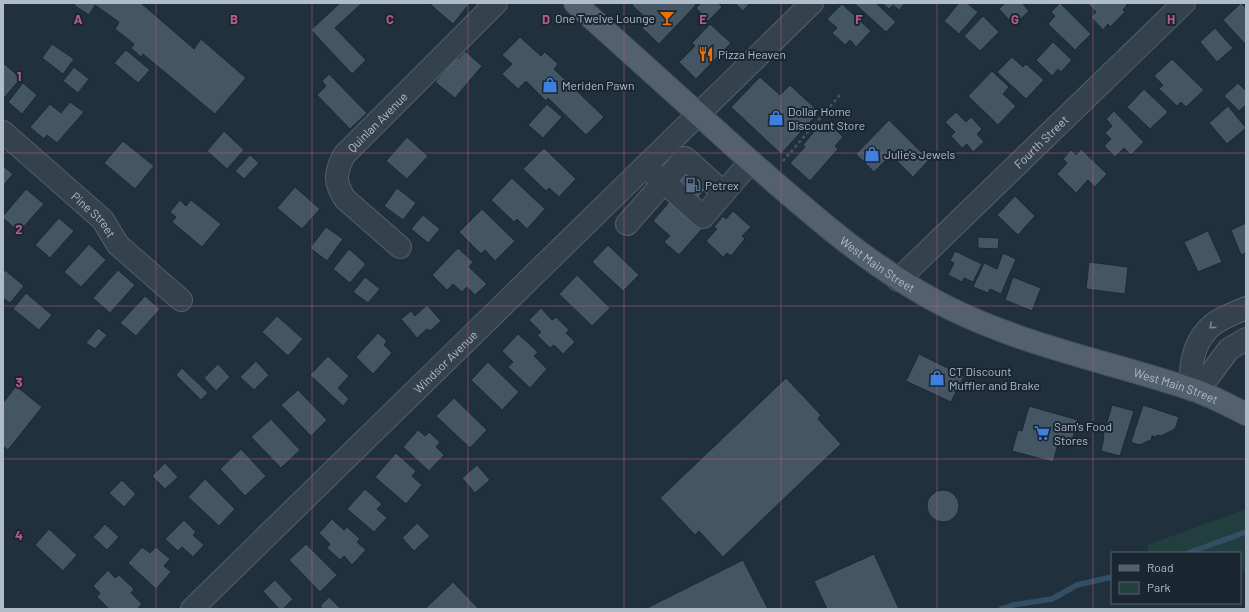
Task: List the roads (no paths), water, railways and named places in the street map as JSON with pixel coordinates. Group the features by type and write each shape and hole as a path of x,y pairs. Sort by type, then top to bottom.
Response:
{"main road":[{"name":"West Main Street","path":"575,3 805,209 853,249 898,280 947,307 991,327 1046,347 1193,390 1246,414"}],"street":[{"name":"Quinlan Avenue","path":"400,247 344,199 339,190 336,179 338,166 344,155 496,3"},
{"name":"Windsor Avenue","path":"192,609 812,3"},
{"name":"Fourth Street","path":"898,280 1184,3"},
{"name":"Pine Street","path":"3,132 103,220 118,245 181,300"},
{"path":"627,224 685,158 724,193"},
{"path":"645,165 703,217 751,161"},
{"path":"1246,308 1218,321 1208,328 1201,338 1190,366 1190,380 1193,390 1209,376 1229,349 1246,339"}],"waterway":[{"path":"1191,552 1246,532"},
{"path":"1001,609 1013,605 1052,599 1077,585 1111,577"}],"place":[{"name":"One Twelve Lounge","path":"667,18"},
{"name":"Pizza Heaven","path":"706,54"},
{"name":"Meriden Pawn","path":"550,85"},
{"name":"Dollar Home Discount Store","path":"776,118"},
{"name":"Julie's Jewels","path":"872,154"},
{"name":"Petrex","path":"693,185"},
{"name":"CT Discount Muffler and Brake","path":"937,378"},
{"name":"Sam's Food Stores","path":"1042,433"}]}
